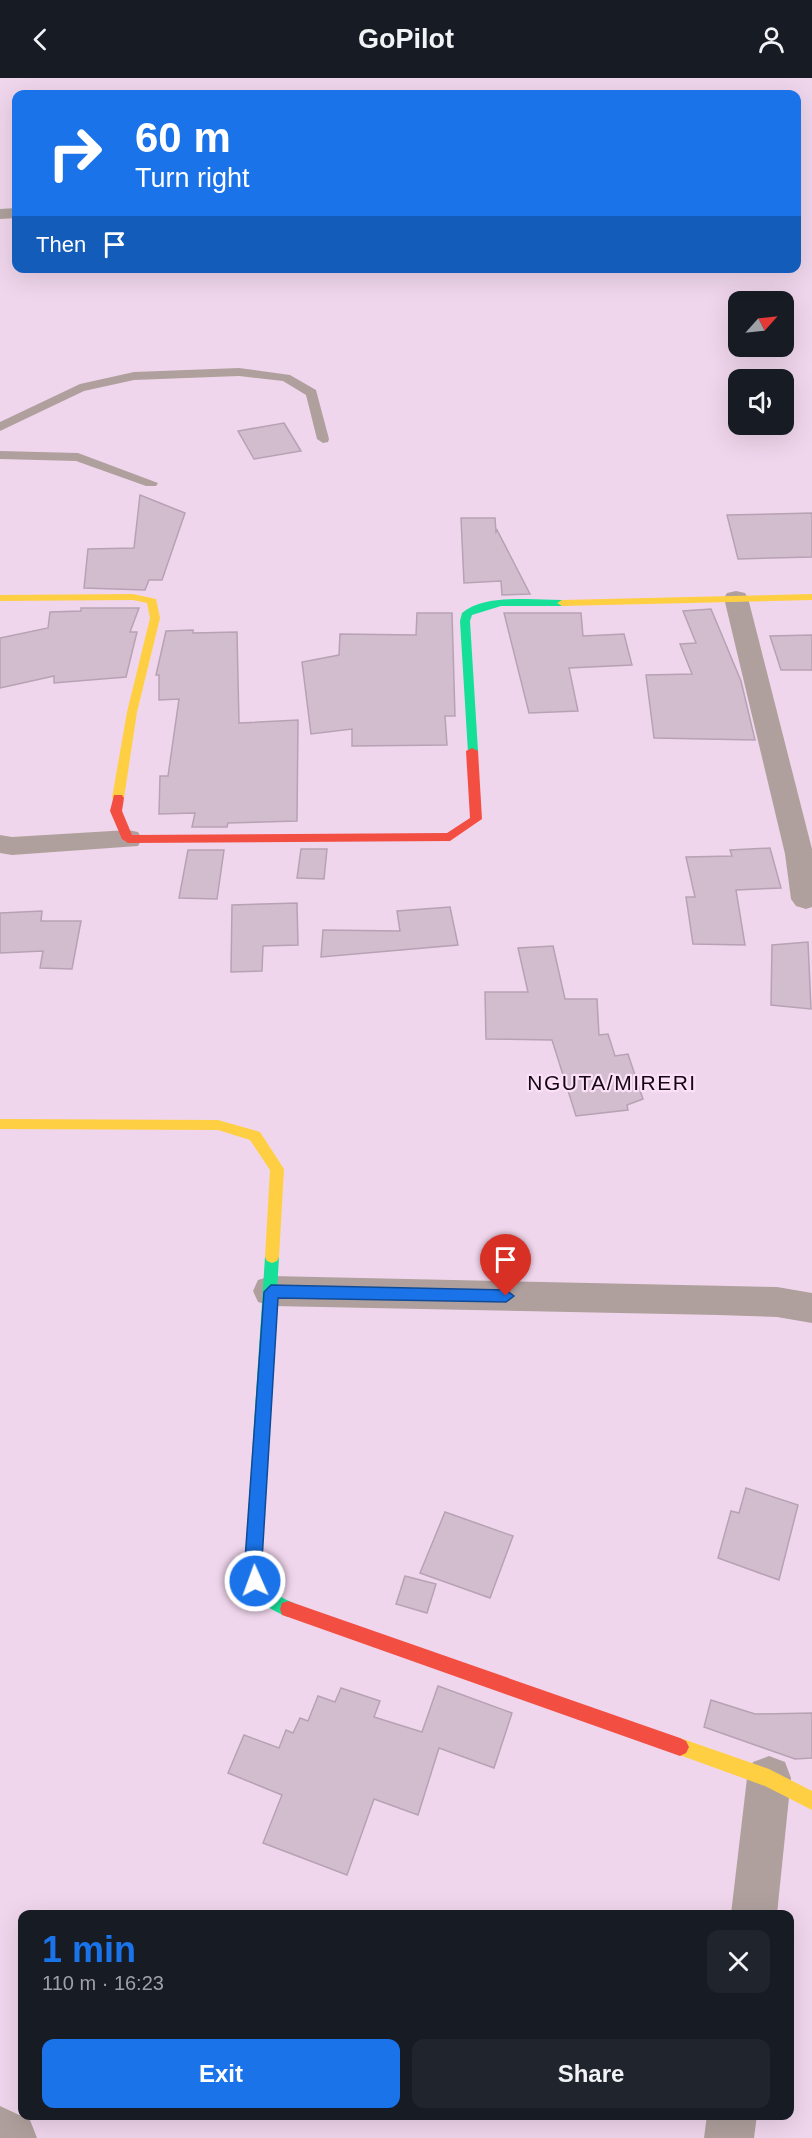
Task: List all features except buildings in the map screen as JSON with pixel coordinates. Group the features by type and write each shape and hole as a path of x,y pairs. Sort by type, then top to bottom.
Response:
{"street":[{"path":"0,598 134,597 152,602 155,618 132,712 116,811 128,838"},
{"path":"0,844 12,846 128,838 450,837 476,819 467,614 477,607 495,604 812,597"},
{"path":"736,598 798,854 806,898"},
{"path":"0,1124 218,1125 249,1131 264,1144 277,1169 253,1560 255,1581 261,1593 271,1603 769,1778 812,1801"},
{"path":"271,1292 718,1300 777,1302 812,1308"},
{"path":"754,1910 769,1778"},
{"path":"729,2138 731,2120"},
{"path":"0,2131 12,2138"}],"lane":[{"path":"0,427 80,388 134,376 239,372 286,378 312,393 323,439"},
{"path":"0,455 78,457 151,483"}],"traffic: fast":[{"path":"472,751 465,621 467,613 477,608 501,603 562,603"},
{"path":"272,1257 253,1561 256,1579 262,1592 272,1602 288,1609"}],"traffic: slow":[{"path":"0,598 133,597 152,601 155,618 132,712 118,798"},
{"path":"562,603 812,597"},
{"path":"0,1124 218,1125 255,1136 277,1169 272,1257"},
{"path":"680,1747 769,1778 812,1801"}],"traffic: jam":[{"path":"118,798 116,811 128,839 450,837 476,819 472,751"},
{"path":"288,1609 680,1747"}],"district":[{"name":"NGUTA/MIRERI","path":"612,1083"}],"route":[{"path":"255,1581 253,1560 271,1292 506,1296"}]}
